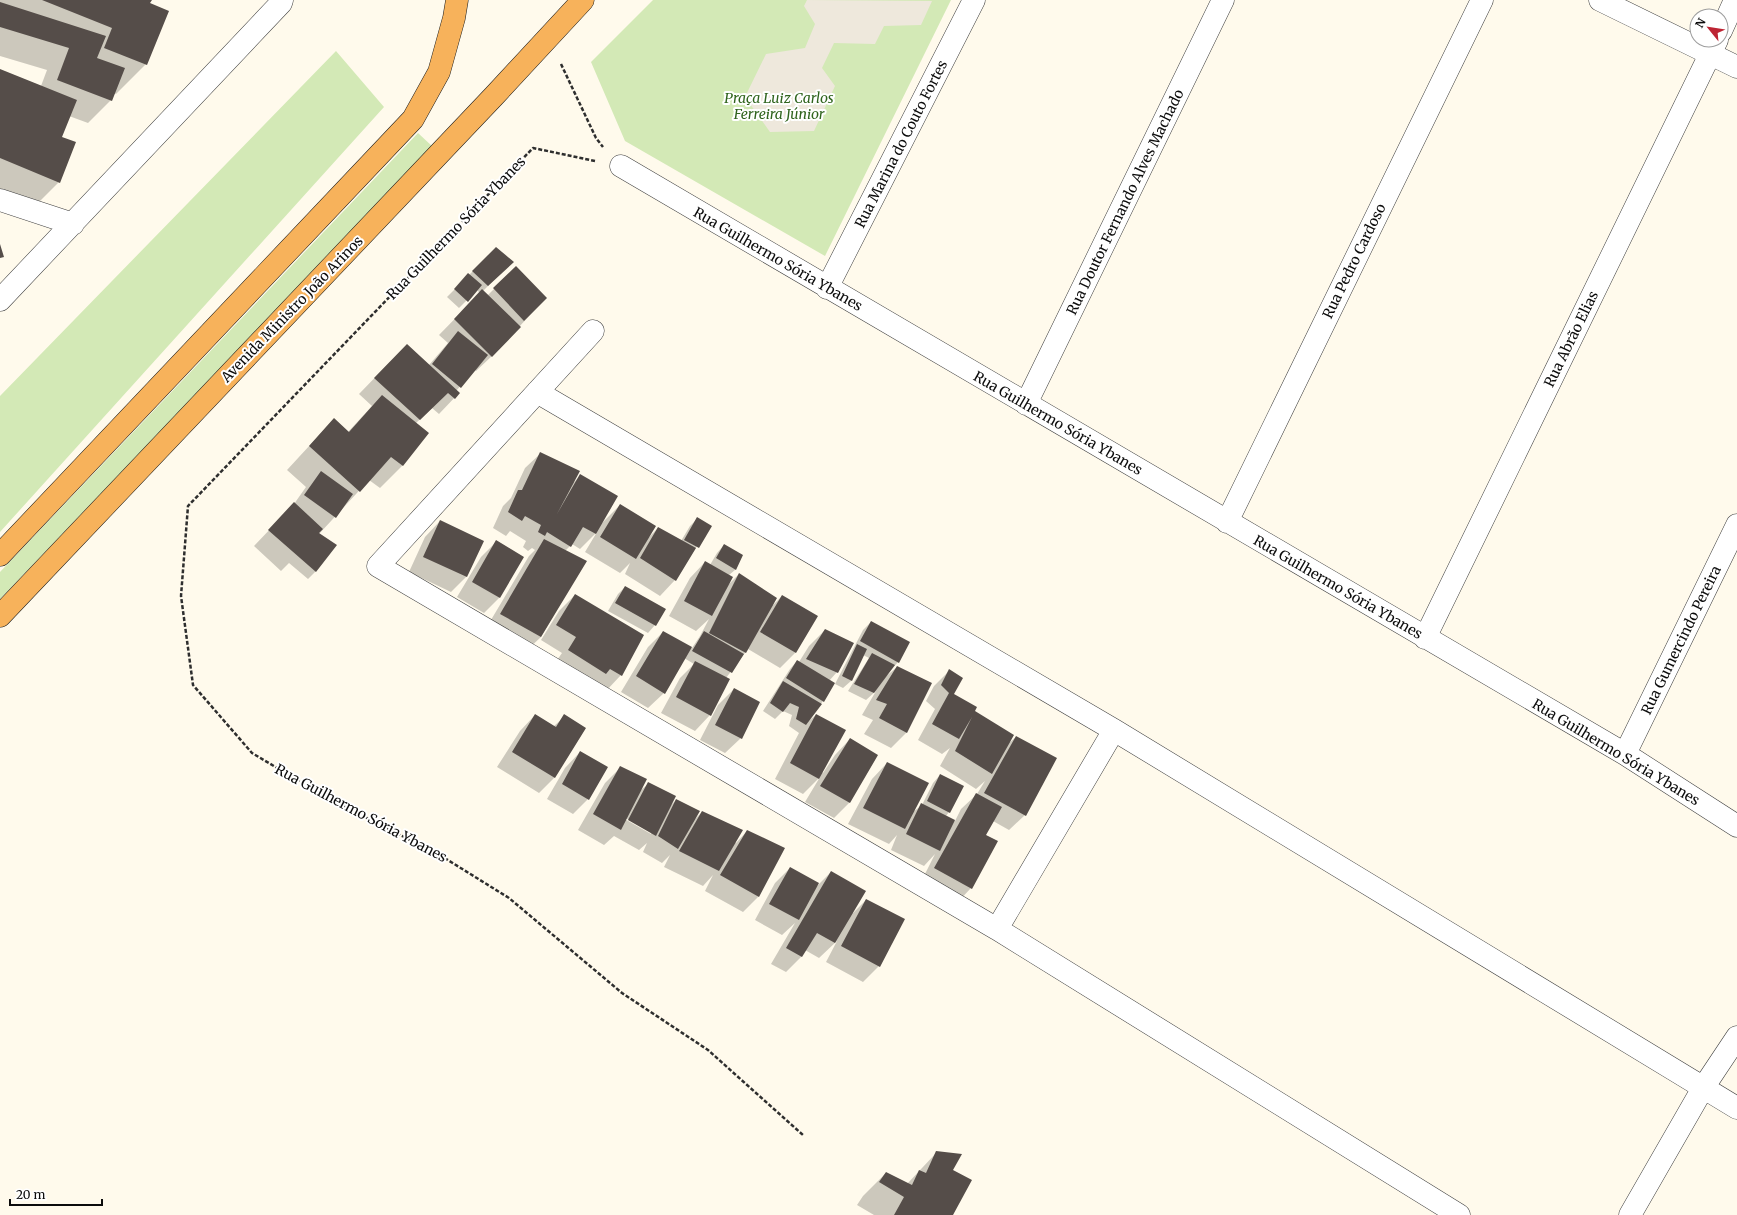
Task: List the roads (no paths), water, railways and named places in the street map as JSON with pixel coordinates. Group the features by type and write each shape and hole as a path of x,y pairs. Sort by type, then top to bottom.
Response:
{"highway":[{"path":"0,555 413,120 439,72 454,18 457,0"},
{"name":"Avenida Ministro João Arinos","path":"0,616 494,96 583,0"}],"street":[{"path":"0,300 281,3 282,0"},
{"name":"Rua Marina do Couto Fortes","path":"827,288 974,0"},
{"name":"Rua Doutor Fernando Alves Machado","path":"1026,404 1223,0"},
{"name":"Rua Pedro Cardoso","path":"1227,522 1482,0"},
{"path":"1600,0 1689,37"},
{"path":"1729,14 1736,0"},
{"name":"Rua Abrão Elias","path":"1425,638 1714,48"},
{"path":"1715,48 1737,67"},
{"name":"Rua Guilhermo Sória Ybanes","path":"620,166 1625,754 1737,826"},
{"path":"0,200 73,224"},
{"path":"593,331 378,566 997,929 1460,1215"},
{"path":"537,392 1114,730 1737,1108"},
{"name":"Rua Gumercindo Pereira","path":"1625,754 1737,525"},
{"path":"997,929 1114,730"},
{"path":"1630,1215 1703,1088 1737,1036"}],"park label":[{"name":"Praça Luiz Carlos Ferreira Júnior","path":"779,106"}]}
